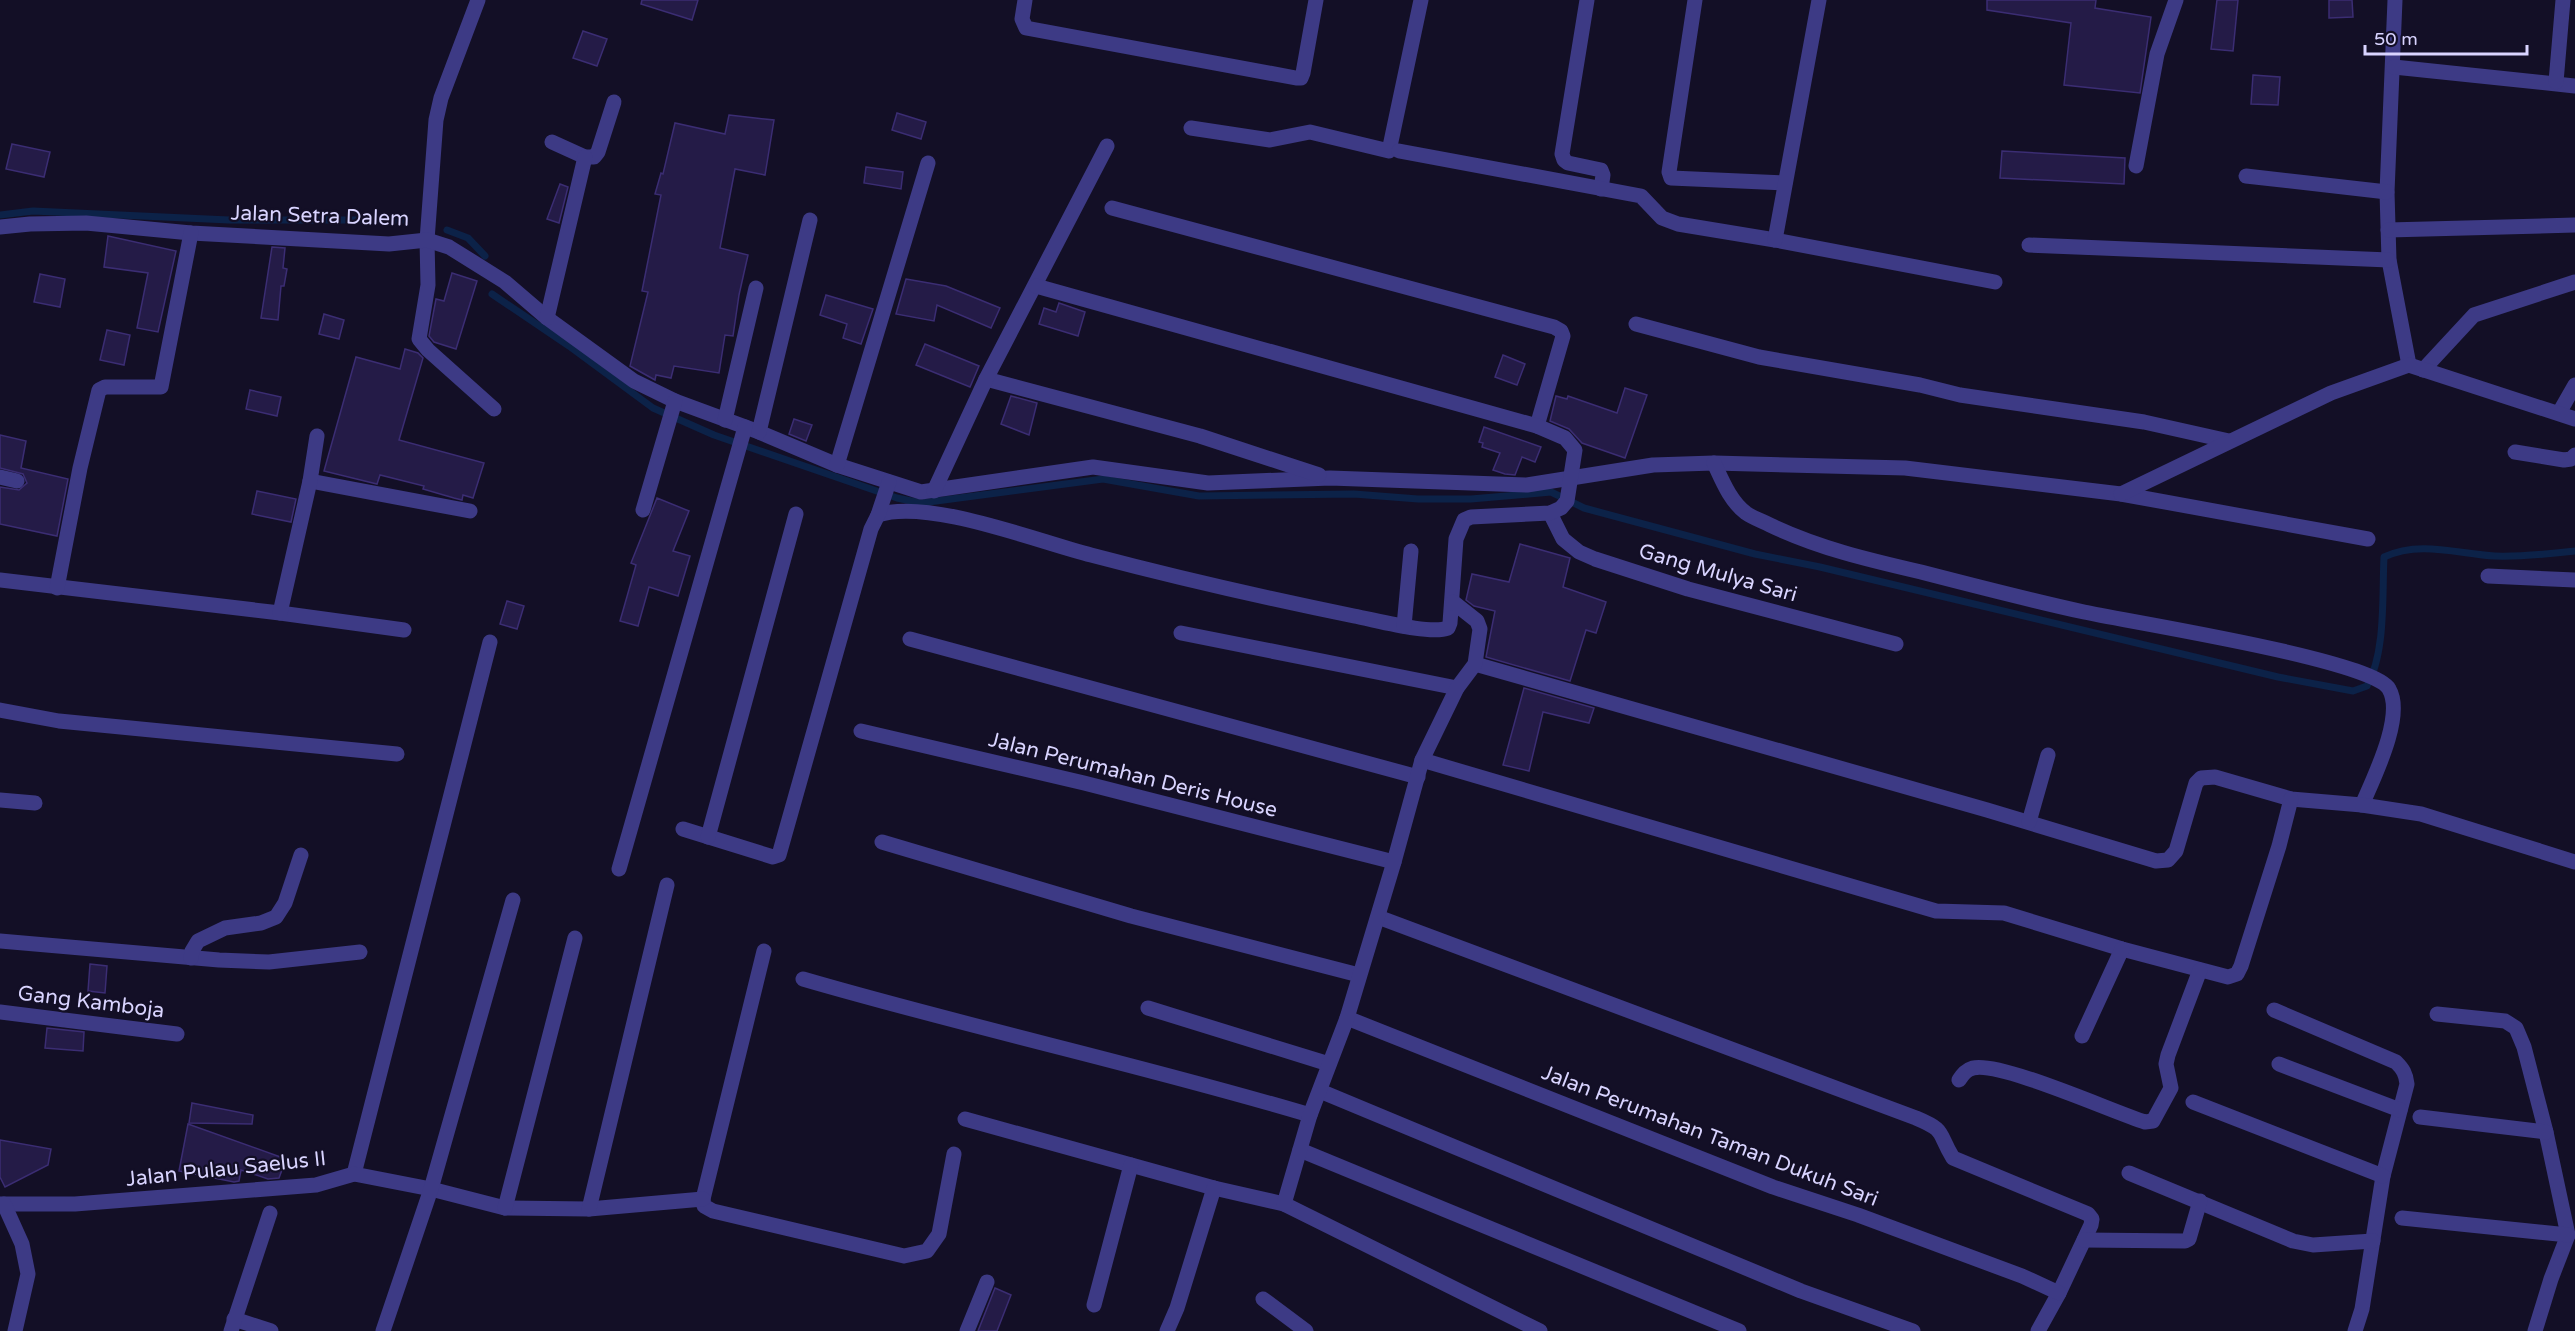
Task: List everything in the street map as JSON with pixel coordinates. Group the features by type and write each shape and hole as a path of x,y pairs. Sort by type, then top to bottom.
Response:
{"street":[{"name":"Jalan Setra Dalem","path":"0,227 86,223 191,233 389,243 427,240 433,147 441,98 478,0"},
{"path":"1025,0 1022,19 1026,28 1300,78 1303,73 1314,0"},
{"path":"1191,128 1270,140 1310,132 1389,151 1421,0"},
{"path":"1587,0 1562,154 1568,163 1601,170 1603,175 1601,189"},
{"path":"1695,0 1673,140 1669,172 1671,178 1785,183"},
{"path":"1775,240 1819,0"},
{"path":"2136,166 2157,54 2176,0"},
{"path":"2396,0 2387,192 2389,260 2416,368"},
{"path":"2556,82 2563,0"},
{"path":"2394,67 2556,82 2575,86"},
{"path":"552,142 585,157 594,157 598,152 614,102"},
{"path":"934,491 986,379 1107,146"},
{"path":"1399,151 1641,196 1662,218 1678,224 1995,282"},
{"path":"547,318 585,157"},
{"path":"837,465 928,163"},
{"path":"2246,176 2387,192"},
{"path":"1112,208 1554,327 1561,331 1563,336 1537,426"},
{"path":"619,869 810,220"},
{"path":"2388,230 2575,225"},
{"path":"57,588 80,468 99,390 102,387 161,387 191,233"},
{"path":"494,409 419,339 428,289 427,240 448,247 505,282 547,318 672,410 725,420 746,436 889,484 921,492 1093,467 1208,483 1330,478 1527,485 1571,480 1653,465 1714,463 1905,468 2121,494 2368,539"},
{"path":"2029,245 2389,260"},
{"path":"2121,494 2331,393 2416,368 2474,315 2575,282"},
{"path":"879,512 913,511 951,516 1091,555 1254,596 1404,626 1442,630 1448,628 1453,602 1456,539 1464,520 1471,517 1550,513 1561,508 1567,501 1576,458 1572,444 1565,438 1537,426 1036,286"},
{"path":"725,420 756,288"},
{"path":"1636,324 1760,357 1920,385 1971,397 2144,422 2229,441"},
{"path":"2416,368 2575,419"},
{"path":"986,379 1200,436 1330,478"},
{"path":"2559,413 2575,385"},
{"path":"643,510 672,410"},
{"path":"280,613 310,481 317,436"},
{"path":"2515,452 2564,460 2571,459 2575,455"},
{"path":"1714,463 1730,494 1745,512 1782,531 1841,553 2084,612 2310,657 2368,675 2389,689 2394,704 2390,732 2362,805"},
{"path":"0,477 17,482"},
{"path":"310,481 470,511"},
{"path":"683,829 774,857 782,850 871,529 889,484"},
{"name":"Gang Mulya Sari","path":"1550,513 1563,539 1579,552 1595,559 1688,589 1896,644"},
{"path":"708,837 795,514"},
{"path":"1404,626 1411,551"},
{"path":"2488,576 2575,580"},
{"path":"0,580 404,630"},
{"path":"1284,1204 1310,1115 1347,1018 1422,760 1457,688 1475,664 1480,629 1477,621 1453,602"},
{"path":"1181,633 1457,688"},
{"path":"910,639 1418,777"},
{"path":"354,1174 490,642"},
{"path":"1475,664 2029,822 2112,850 2156,861 2168,860 2176,851 2196,783 2201,778 2215,777 2291,799 2362,805 2421,814 2575,862"},
{"path":"0,710 59,721 397,754"},
{"name":"Jalan Perumahan Deris House","path":"861,731 1084,783 1394,862"},
{"path":"2029,822 2048,755"},
{"path":"1422,760 1936,911 2004,913 2121,949 2228,977 2237,974 2241,966 2279,846 2291,799"},
{"path":"0,800 35,803"},
{"path":"882,842 1131,916 1359,975"},
{"path":"191,958 198,941 225,928 261,923 276,917 285,903 301,855"},
{"path":"589,1209 667,885"},
{"path":"383,1331 431,1189 513,900"},
{"path":"1378,917 1934,1126 1942,1133 1953,1158 2088,1214 2092,1219 2091,1225 2038,1331"},
{"path":"505,1208 575,938"},
{"path":"0,941 191,958 269,962 360,952"},
{"path":"2082,1036 2121,949"},
{"path":"764,951 703,1199 704,1206 713,1211 904,1256 927,1251 939,1234 954,1154"},
{"path":"1959,1080 1965,1071 1975,1067 1994,1070 2092,1101 2145,1122 2153,1120 2170,1088 2166,1064 2168,1055 2200,970"},
{"path":"803,979 922,1013 1216,1088 1310,1115"},
{"path":"1148,1008 1329,1064"},
{"path":"2274,1010 2396,1062 2403,1069 2407,1084 2383,1176 2362,1309 2355,1331"},
{"name":"Gang Kamboja","path":"0,1012 177,1034"},
{"path":"2437,1014 2505,1021 2516,1028 2524,1047 2546,1131 2568,1235 2535,1331"},
{"name":"Jalan Perumahan Taman Dukuh Sari","path":"1347,1018 1773,1187 1858,1215 2022,1276 2059,1293"},
{"path":"2279,1064 2400,1110"},
{"path":"1320,1091 1800,1291 1913,1331"},
{"path":"2193,1102 2383,1176"},
{"path":"2420,1117 2546,1131"},
{"path":"965,1119 1214,1188 1284,1204 1539,1331"},
{"path":"1300,1150 1739,1331"},
{"path":"1094,1305 1131,1165"},
{"path":"2130,1173 2293,1241 2313,1245 2373,1241"},
{"name":"Jalan Pulau Saelus II","path":"2,1204 75,1204 316,1185 354,1174 431,1189 505,1208 589,1209 703,1199"},
{"path":"1167,1331 1177,1308 1214,1188"},
{"path":"2084,1240 2185,1241 2189,1239 2200,1201"},
{"path":"2,1204 22,1244 28,1274 15,1331"},
{"path":"270,1213 232,1325 271,1331"},
{"path":"2402,1218 2568,1235"},
{"path":"967,1331 987,1282"},
{"path":"1263,1299 1306,1331"}],"building":[{"path":"642,0 698,0 692,20 641,4"},
{"path":"1987,0 2096,0 2095,8 2151,17 2140,93 2064,85 2071,23 1987,10"},
{"path":"2217,0 2238,0 2233,51 2211,49"},
{"path":"2329,0 2352,0 2353,17 2329,18"},
{"path":"583,31 607,39 597,66 573,58"},
{"path":"2253,75 2280,77 2278,105 2251,104"},
{"path":"897,113 926,122 921,139 892,130"},
{"path":"729,115 774,120 765,175 735,169 720,248 748,255 733,336 725,335 719,373 674,366 671,378 656,375 655,380 630,366 648,292 642,291 661,195 655,194 661,173 663,174 675,123 725,134"},
{"path":"12,144 50,152 44,177 6,169"},
{"path":"2002,151 2125,158 2124,184 2000,178"},
{"path":"866,167 903,172 901,189 864,183"},
{"path":"560,184 568,187 559,223 547,219"},
{"path":"108,236 176,251 158,332 137,328 148,273 104,267"},
{"path":"272,247 285,248 283,268 287,269 284,286 281,286 278,320 261,318"},
{"path":"452,273 477,281 456,349 434,342 429,336 436,299 444,301"},
{"path":"40,274 65,279 60,307 34,302"},
{"path":"906,279 946,286 1000,308 991,328 937,305 934,321 896,314"},
{"path":"826,295 873,309 861,344 843,338 847,324 820,315"},
{"path":"1059,303 1085,312 1078,336 1039,324 1044,308 1056,312"},
{"path":"324,314 344,320 339,339 319,334"},
{"path":"107,330 130,335 124,365 100,360"},
{"path":"925,344 979,366 970,387 916,365"},
{"path":"405,349 418,353 423,358 399,440 484,463 473,498 463,495 462,500 423,489 424,486 380,475 377,484 324,471 356,357 400,369"},
{"path":"1503,355 1525,364 1517,385 1495,377"},
{"path":"1625,388 1647,395 1625,458 1582,443 1569,429 1550,421 1556,396 1567,399 1568,396 1617,413"},
{"path":"250,390 281,397 277,416 246,409"},
{"path":"1011,396 1037,403 1029,435 1001,424"},
{"path":"794,419 812,425 806,441 789,434"},
{"path":"1484,427 1541,447 1535,462 1522,457 1515,475 1493,470 1500,453 1482,447 1483,443 1479,442"},
{"path":"0,435 26,441 21,468 68,479 57,536 0,524 0,487 19,490 27,483 23,474 0,468"},
{"path":"257,491 296,499 291,522 252,514"},
{"path":"657,498 689,511 673,551 690,556 678,596 649,587 638,626 620,621 636,565 631,563"},
{"path":"1520,544 1570,558 1563,587 1606,602 1596,633 1586,630 1570,681 1486,657 1495,611 1474,606 1466,600 1472,574 1509,582"},
{"path":"507,601 524,606 517,629 500,624"},
{"path":"1524,688 1594,708 1589,723 1543,712 1529,771 1503,765"},
{"path":"90,964 107,966 105,993 88,991"},
{"path":"47,1028 84,1032 83,1051 45,1048"},
{"path":"192,1103 253,1115 252,1124 189,1123"},
{"path":"188,1124 286,1159 279,1178 268,1179 241,1170 239,1181 234,1182 179,1171"},
{"path":"0,1140 51,1149 48,1165 5,1187 0,1177"},
{"path":"995,1288 1011,1295 997,1331 978,1331"}],"waterway":[{"path":"0,215 33,211 229,220 405,220"},
{"path":"447,230 468,238 485,256"},
{"path":"492,294 569,346 653,408 714,435 897,498 921,503 1103,479 1199,496 1354,494 1418,499 1471,499 1551,492 1584,508 1755,554 1820,567 2278,677 2353,691 2367,686 2377,657 2382,623 2384,557 2411,549 2439,549 2505,556 2575,551"}]}
